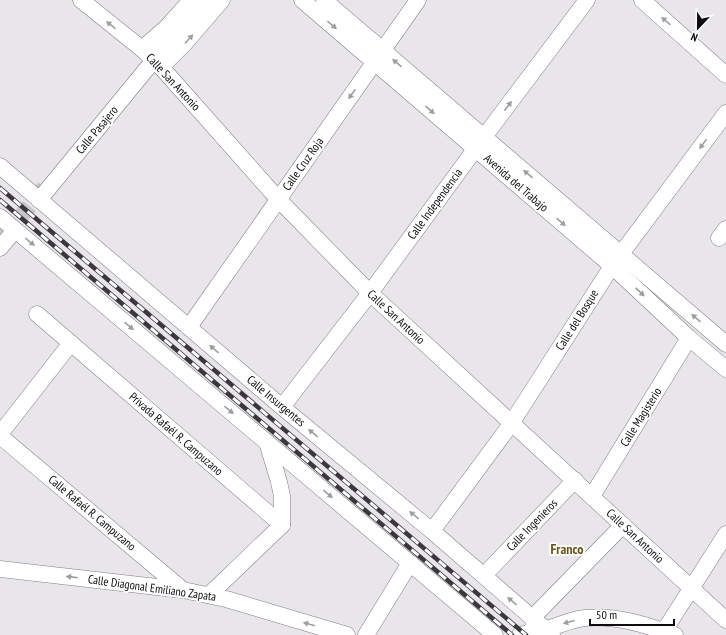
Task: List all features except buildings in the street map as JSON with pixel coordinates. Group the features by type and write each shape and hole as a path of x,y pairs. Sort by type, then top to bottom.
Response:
{"street":[{"name":"Calle San Antonio","path":"81,0 158,60 278,199 370,293 726,620"},
{"path":"142,49 167,27 191,0"},
{"name":"Calle Pasajero","path":"39,200 158,60 204,0"},
{"path":"158,60 194,33 222,0"},
{"name":"Avenida del Trabajo","path":"302,0 378,56 617,260 726,344"},
{"name":"Avenida del Trabajo","path":"324,0 378,56"},
{"name":"Calle Cruz Roja","path":"189,327 418,0"},
{"name":"Calle Independencia","path":"282,407 370,293 587,0"},
{"path":"642,0 726,75"},
{"name":"Calle del Bosque","path":"432,531 511,424 617,260 726,113"},
{"name":"Calle Insurgentes","path":"0,166 282,407 432,531 537,628"},
{"path":"0,217 494,635"},
{"path":"0,248 15,230"},
{"name":"Avenida del Trabajo","path":"617,260 689,338 726,369"},
{"name":"Privada Rafaél R. Campuzano","path":"37,314 282,525"},
{"name":"Calle Magisterio","path":"592,496 689,338"},
{"path":"0,435 71,343"},
{"name":"Calle Rafaél R. Campuzano","path":"0,435 183,590"},
{"path":"209,595 282,525 282,496 267,442"},
{"path":"279,482 296,467"},
{"name":"Calle Ingenieros","path":"490,569 575,480"},
{"path":"537,628 623,525"},
{"path":"537,628 584,618 604,617 624,620 670,633 692,588 726,534"},
{"path":"366,635 410,563"},
{"name":"Calle Diagonal Emiliano Zapata","path":"0,569 183,590 209,595 347,635"}],"tunnel":[{"path":"4,237 45,187"}],"railway":[{"path":"0,188 526,635"},
{"path":"0,200 512,635"}],"district":[{"name":"Franco","path":"567,549"}]}
